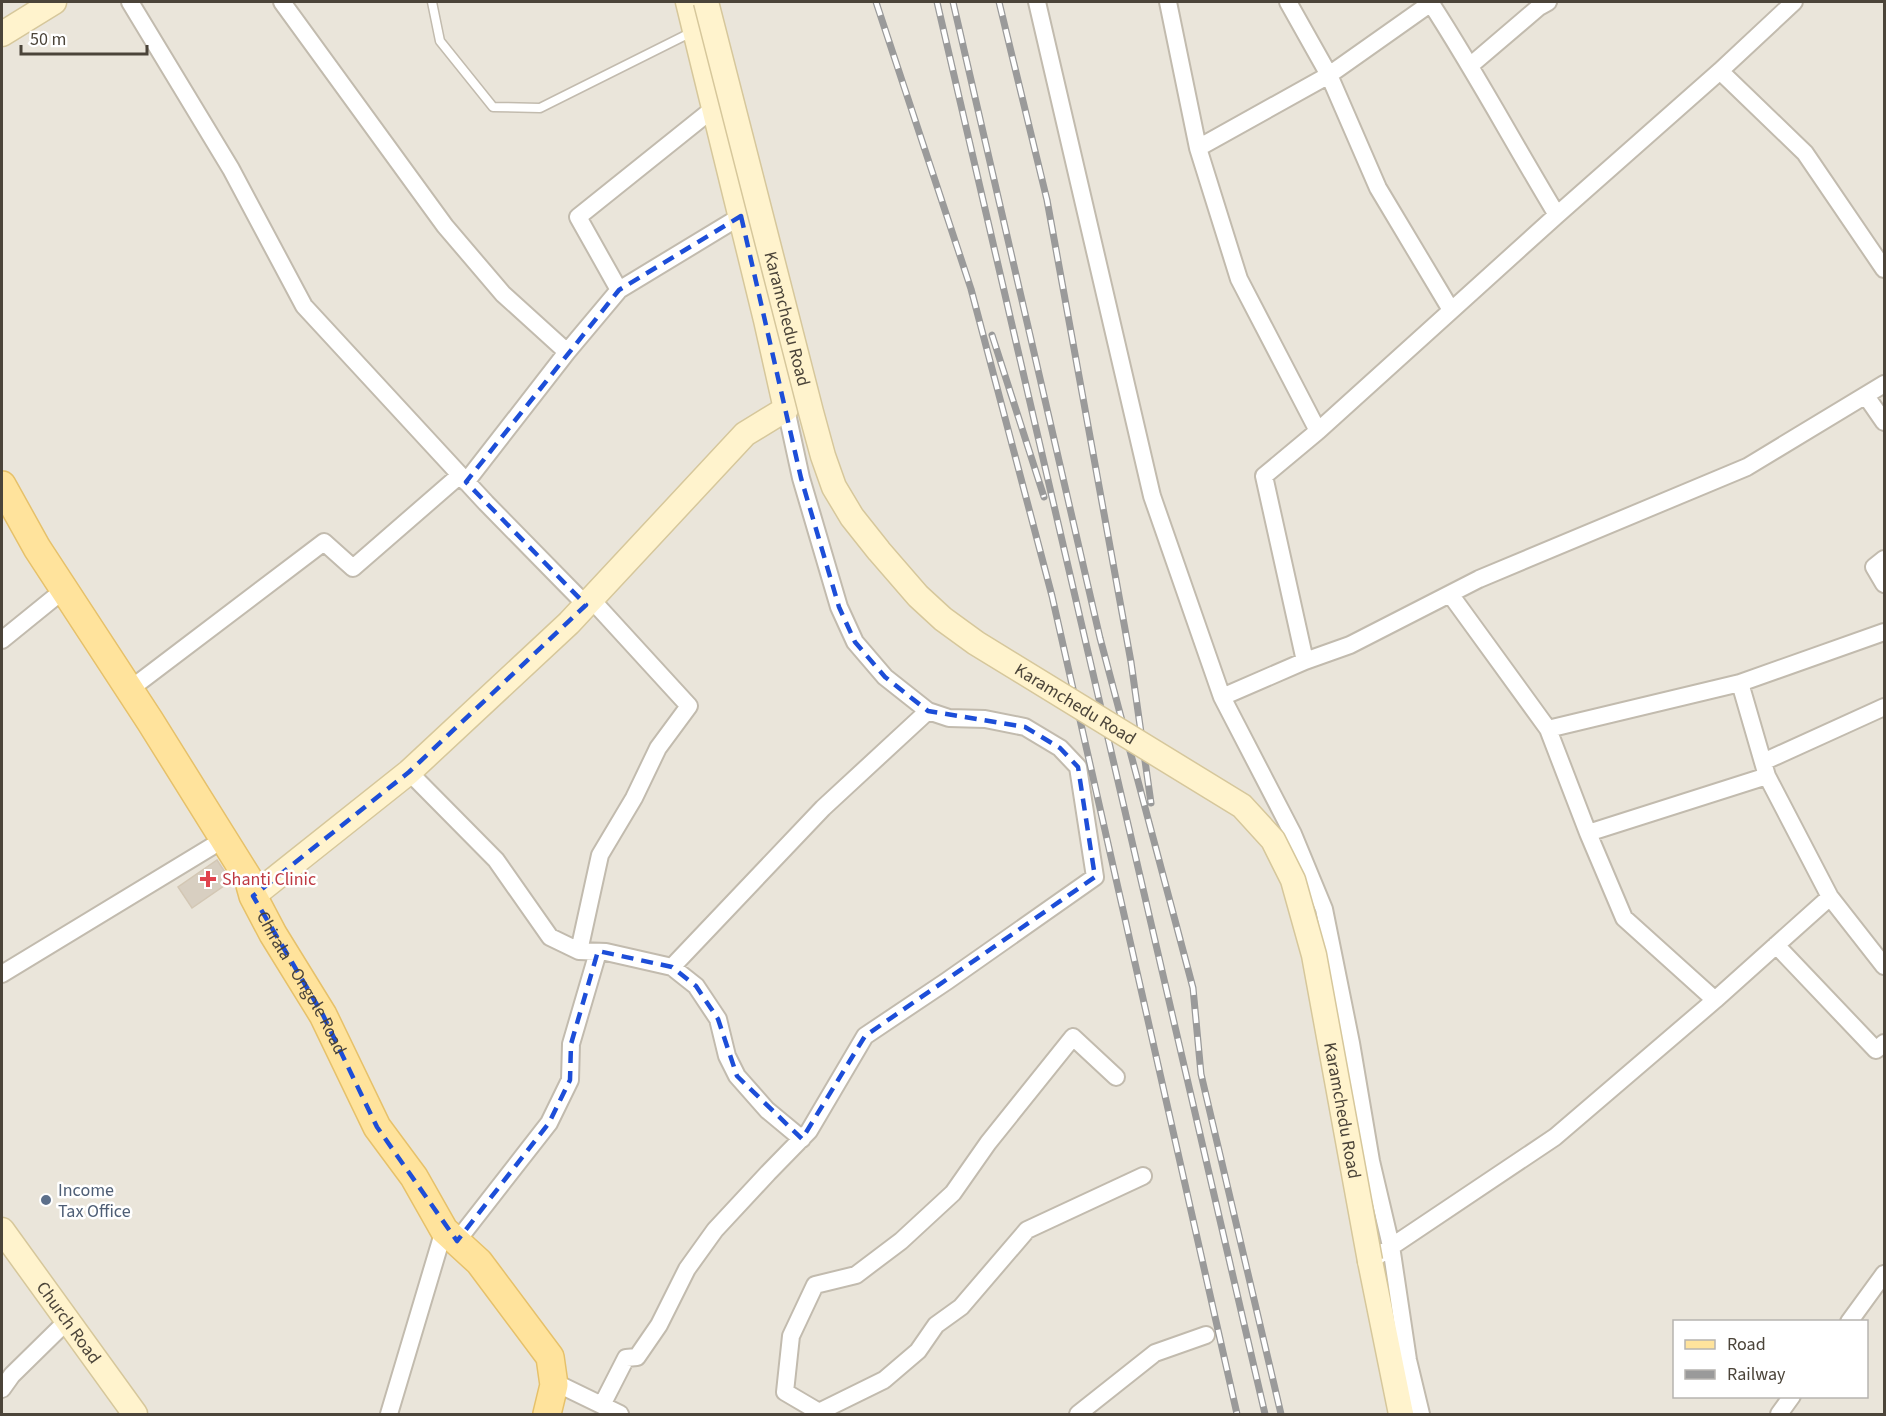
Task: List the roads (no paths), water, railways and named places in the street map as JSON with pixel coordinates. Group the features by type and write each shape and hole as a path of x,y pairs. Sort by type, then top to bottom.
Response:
{"main road":[{"name":"Chirala - Ongole Road","path":"2,485 37,548 248,878 253,896 273,934 323,1015 377,1127 414,1177 450,1236 479,1262 550,1357 554,1382 547,1414"},
{"path":"2,508 235,886 253,896"}],"street":[{"path":"2,34 54,2"},
{"path":"130,2 231,169 304,306 463,478 589,602 689,706 658,747 634,798 600,855 579,951"},
{"path":"282,2 445,226 503,294 567,352"},
{"path":"602,1405 626,1358 637,1357 659,1325 687,1269 715,1230 809,1131 865,1036 1095,877 1078,767 1060,748 1025,727 985,719 949,718 928,711 885,677 855,642 839,607 801,478 741,216 688,2"},
{"name":"Karamchedu Road","path":"706,2 823,456 834,487 852,517 918,596 943,620 976,643 1242,806 1273,840 1293,880 1314,955 1370,1261 1401,1414"},
{"path":"1037,2 1152,496 1222,697 1293,834 1323,909 1351,1043 1371,1161 1391,1246 1408,1360 1421,1414"},
{"path":"1288,2 1329,75 1378,188 1451,310"},
{"path":"1198,148 1329,75 1431,2 1471,65 1557,215"},
{"path":"1471,65 1539,7 1548,2"},
{"path":"1305,661 1264,476 1318,431 1794,2"},
{"path":"1173,4 1198,148 1239,279 1318,431"},
{"path":"1720,71 1805,153 1884,269"},
{"path":"619,290 578,217 714,108"},
{"path":"129,690 324,542 353,568 463,478 619,290 741,216"},
{"path":"1222,697 1305,661 1350,645 1479,579 1748,467 1884,384"},
{"path":"1866,396 1884,422"},
{"path":"253,896 408,772 569,623 745,434 786,408"},
{"path":"1884,559 1874,567 1884,584"},
{"path":"1450,594 1548,729 1624,918 1715,1000"},
{"path":"2,640 56,597"},
{"path":"1548,729 1740,683 1884,632"},
{"path":"1740,683 1765,769 1830,897 1884,966"},
{"path":"1588,833 1765,769 1884,707"},
{"path":"672,967 823,808 928,711"},
{"path":"408,772 496,860 550,937 579,951 598,952 672,967 696,987 718,1019 727,1056 737,1076 767,1110 801,1139"},
{"path":"2,974 211,847"},
{"path":"1370,1261 1555,1137 1715,1000 1830,897"},
{"path":"1776,945 1876,1050 1884,1043"},
{"path":"389,1414 450,1236 549,1123 570,1080 571,1044 598,952"},
{"path":"1116,1077 1073,1037 988,1143 952,1193 901,1241 856,1275 815,1285 791,1336 784,1392 818,1413 884,1380 918,1351 936,1325 961,1306 1027,1230 1143,1176"},
{"name":"Church Road","path":"2,1230 135,1414"},
{"path":"1850,1320 1884,1274"},
{"path":"2,1389 12,1375 67,1321"},
{"path":"1078,1414 1155,1353 1206,1335"},
{"path":"554,1382 620,1414"},
{"path":"1779,1414 1791,1398"}],"lane":[{"path":"432,2 440,41 493,107 540,108 694,31"}],"railway":[{"path":"876,2 971,289 1052,596 1237,1414"},
{"path":"937,2 1265,1414"},
{"path":"953,2 1100,638 1193,988 1201,1074 1281,1414"},
{"path":"999,2 1047,200 1131,662 1151,803"},
{"path":"992,335 1044,497"}],"place":[{"name":"Shanti Clinic","path":"208,879"},
{"name":"Income Tax Office","path":"46,1200"}]}
